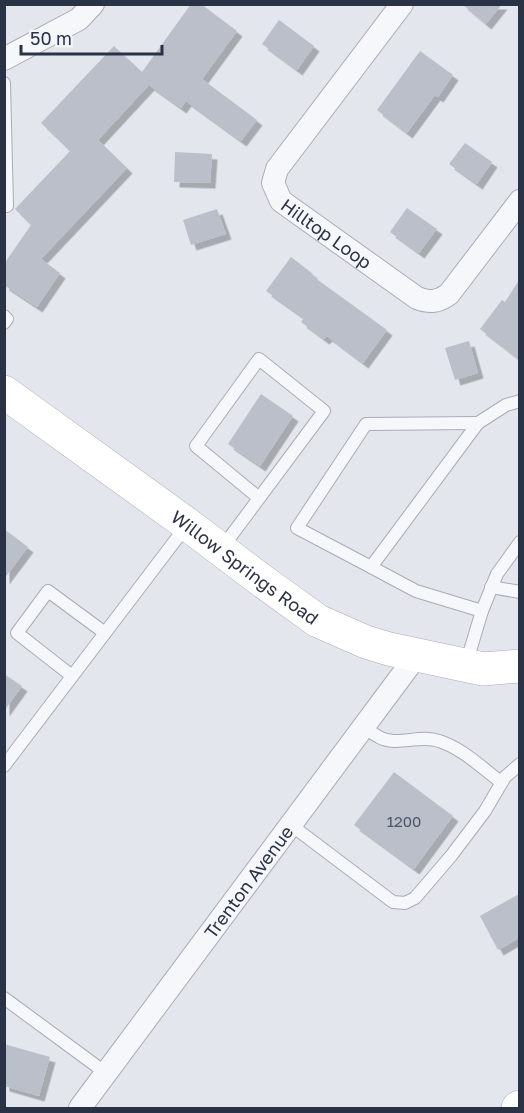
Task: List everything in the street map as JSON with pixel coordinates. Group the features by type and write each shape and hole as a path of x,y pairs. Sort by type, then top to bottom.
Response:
{"street":[{"path":"4,59 79,19 93,4"},
{"name":"Hilltop Loop","path":"402,4 277,169 273,183 281,201 417,298 425,301 441,300 449,294 519,201"},
{"name":"Willow Springs Road","path":"4,392 318,621 388,649 483,669 519,666"},
{"name":"Trenton Avenue","path":"80,1108 417,654"}],"lane":[{"path":"4,83 7,206"},
{"path":"4,316 7,319 4,323"},
{"path":"221,549 324,411 259,360 196,446 259,498"},
{"path":"371,567 478,423 506,405 519,401"},
{"path":"478,423 366,424 297,528 416,591 482,611"},
{"path":"4,766 188,524"},
{"path":"465,665 491,587 519,542"},
{"path":"491,587 519,592"},
{"path":"72,676 17,633 48,591 105,633"},
{"path":"364,726 385,740 402,741 425,738 439,741 459,752 501,782"},
{"path":"291,825 393,902 405,903 415,898 451,856 485,811 504,777 519,764"},
{"path":"4,998 106,1073"}],"building":[{"path":"191,4 201,4 237,31 202,79 257,120 241,141 186,101 181,108 149,85 98,140 127,168 41,259 60,273 37,307 4,285 4,264 31,225 15,209 70,151 41,123 114,46 142,72"},
{"path":"462,4 502,4 486,24"},
{"path":"279,20 314,46 297,70 262,44"},
{"path":"420,51 453,75 438,97 435,95 407,133 377,110"},
{"path":"465,143 492,162 477,184 449,164"},
{"path":"175,152 212,154 210,183 174,182"},
{"path":"407,208 437,229 419,253 390,232"},
{"path":"217,209 226,234 191,245 183,220"},
{"path":"291,257 313,274 311,275 387,330 363,363 327,336 324,339 301,322 304,318 266,291"},
{"path":"519,280 519,359 480,329 502,300 505,302"},
{"path":"469,341 478,373 455,380 445,348"},
{"path":"261,394 293,416 260,466 228,444"},
{"path":"4,529 28,547 4,579"},
{"path":"4,674 22,686 4,711"},
{"path":"394,772 453,816 414,869 354,825"},
{"path":"519,894 519,938 498,950 480,916"},
{"path":"4,1044 50,1057 39,1096 4,1086"}]}
